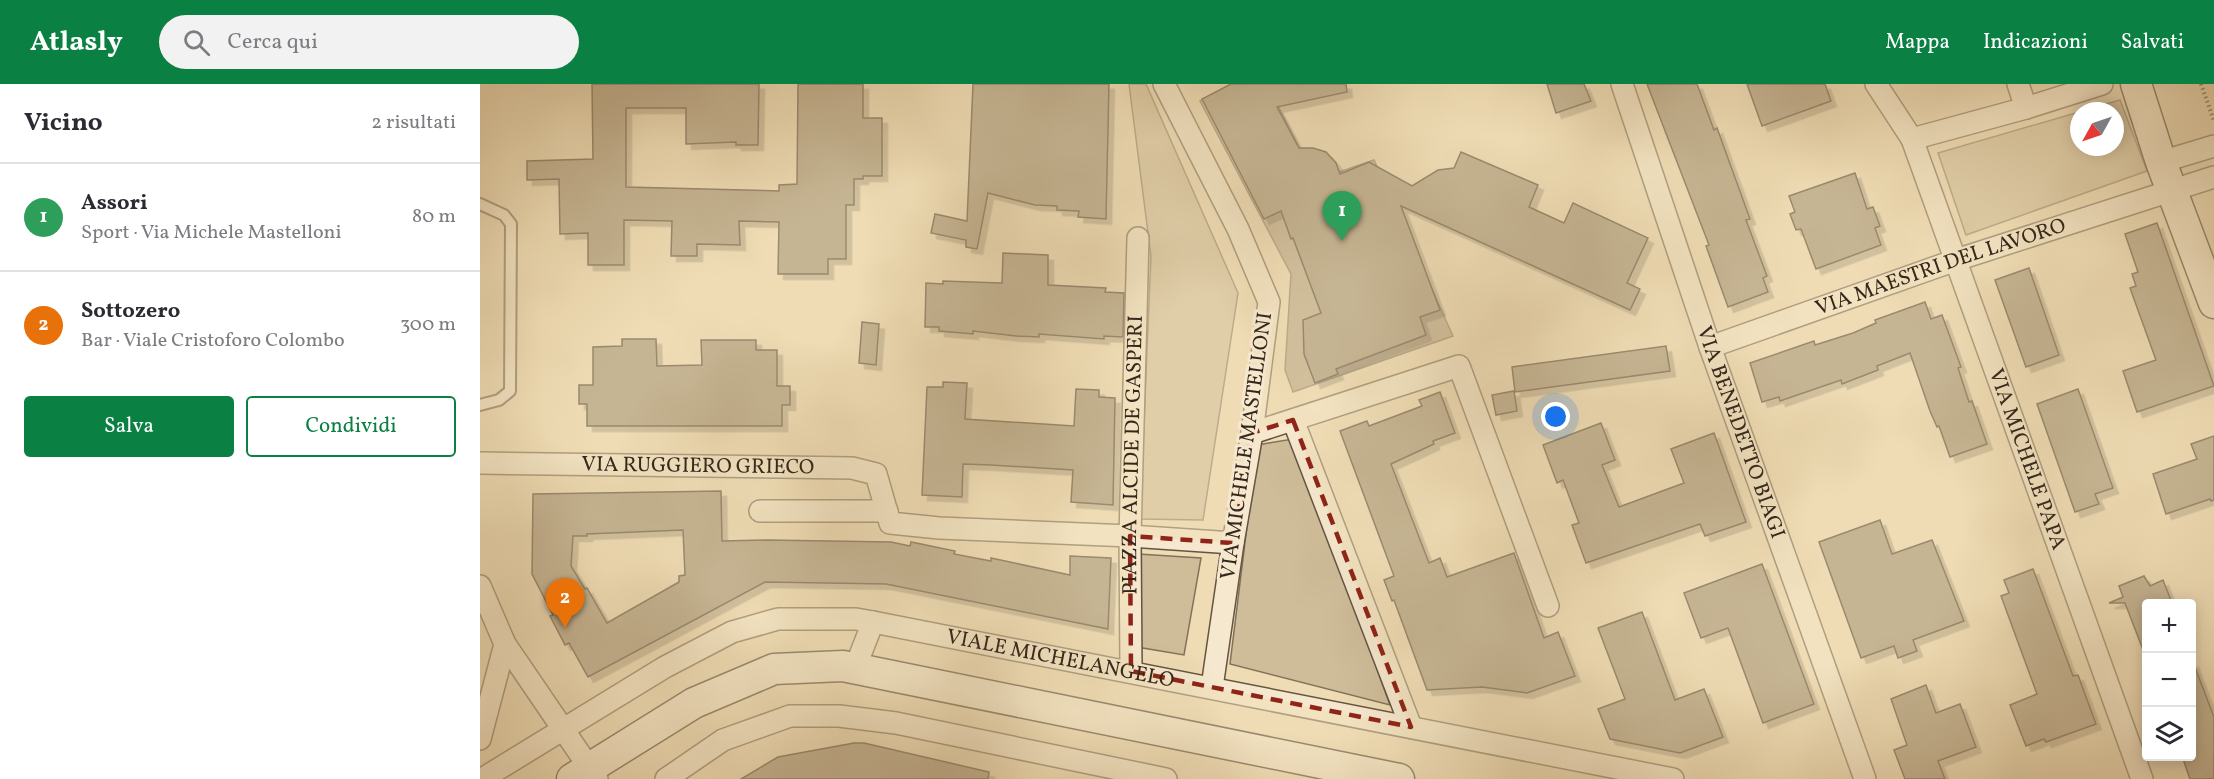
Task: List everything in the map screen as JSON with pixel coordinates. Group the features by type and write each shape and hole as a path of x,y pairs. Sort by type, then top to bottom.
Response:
{"street":[{"name":"VIA MICHELE MASTELLONI","path":"1164,84 1238,229 1269,302 1252,433 1212,687"},
{"name":"VIA BENEDETTO BIAGI","path":"1622,84 1710,347 1865,779"},
{"name":"VIA MICHELE PAPA","path":"1875,84 1912,139 2142,779"},
{"path":"2018,84 2026,108"},
{"path":"1912,139 2026,108 2102,84"},
{"path":"2136,84 2172,191 2214,303"},
{"path":"2162,162 2214,146"},
{"name":"VIA MAESTRI DEL LAVORO","path":"1710,347 1956,260 2214,177"},
{"name":"PIAZZA ALCIDE DE GASPERI","path":"1131,671 1130,536 1138,238"},
{"path":"1252,433 1459,366 1548,606"},
{"path":"1293,420 1411,727"},
{"name":"VIA RUGGIERO GRIECO","path":"480,463 852,468 876,474 887,511 760,511"},
{"path":"887,511 890,523 939,528 1233,543"},
{"path":"480,586 506,644 563,730 586,775 694,703 774,669 843,666 1399,779"},
{"name":"VIALE MICHELANGELO","path":"482,779 666,667 732,632 778,619 856,619 1131,671 1673,779"},
{"path":"855,668 873,622"},
{"path":"480,740 506,644"},
{"path":"666,779 723,740 790,716 839,716 896,723 1135,776 1166,779"}],"lane":[{"path":"480,204 504,214 511,224 511,236 510,391 499,400 480,405"}],"path":[{"path":"2201,84 2214,121"}],"highlighted area":[{"path":"1293,420 1411,727 1131,671 1130,536 1233,543 1252,433"}],"shaded area":[{"path":"1129,84 1146,84 1238,293 1203,520 1140,519 1151,256"},
{"path":"1231,84 1267,84 1302,153 1339,172 1374,160 1453,336 1293,392 1285,370 1291,274 1200,101"},
{"path":"2124,111 2147,171 1966,235 1938,153 2070,115 2070,156 2124,156"},
{"path":"1293,439 1390,705 1230,664 1257,445"},
{"path":"1138,554 1201,558 1184,655 1137,647"}],"building":[{"path":"592,84 759,84 758,145 736,145 736,142 686,144 686,108 626,108 626,187 779,191 779,185 797,184 798,84 863,84 863,118 882,118 882,176 863,176 863,179 854,179 854,205 846,205 846,259 828,259 828,274 778,274 779,222 739,221 740,245 697,244 697,256 671,256 672,221 624,220 624,265 588,265 588,233 560,234 559,179 527,180 527,161 593,159"},
{"path":"973,84 1109,84 1106,219 1078,217 1079,211 1057,210 1057,206 1035,205 988,193 977,249 966,247 966,240 931,233 935,214 967,221"},
{"path":"1231,84 1346,84 1347,92 1277,107 1299,148 1313,148 1326,152 1336,163 1340,174 1369,162 1412,186 1438,170 1454,168 1461,152 1538,185 1529,207 1564,223 1573,203 1648,238 1627,283 1640,289 1630,310 1401,206 1440,310 1420,317 1426,335 1336,369 1338,374 1315,383 1304,354 1303,320 1321,313 1293,238 1291,239 1281,211 1264,219 1202,99"},
{"path":"1547,84 1584,84 1591,101 1556,113"},
{"path":"1647,84 1697,84 1714,130 1717,128 1750,219 1746,220 1767,276 1763,278 1768,292 1728,307 1706,246 1709,245"},
{"path":"1747,84 1825,84 1831,101 1762,126"},
{"path":"1855,173 1867,209 1873,207 1880,226 1875,228 1881,245 1816,269 1801,229 1796,230 1790,214 1795,212 1789,196"},
{"path":"2157,223 2214,386 2137,412 2123,371 2156,360 2130,288 2136,286 2132,274 2138,272 2125,234"},
{"path":"1003,253 1048,255 1048,285 1106,288 1105,292 1124,293 1123,337 1104,336 1104,339 1039,334 1039,337 973,331 973,334 939,331 939,327 925,327 926,283 943,284 943,281 1002,283"},
{"path":"2029,268 2059,355 2026,367 1995,280"},
{"path":"1925,302 1931,319 1942,315 1961,367 1958,368 1969,402 1972,401 1987,444 1950,457 1939,426 1937,427 1930,411 1910,353 1877,366 1878,370 1842,384 1841,380 1780,401 1779,397 1762,402 1750,363 1814,341 1815,345 1853,333 1876,323 1875,320"},
{"path":"862,322 879,324 876,365 859,363"},
{"path":"622,339 656,339 657,366 702,365 701,340 756,340 756,350 777,350 777,386 790,386 790,405 782,405 782,426 587,426 587,404 579,404 579,385 593,385 593,347 622,346"},
{"path":"1666,346 1670,371 1515,392 1512,367"},
{"path":"943,382 967,383 965,419 1074,426 1076,389 1099,390 1099,397 1115,398 1113,505 1071,502 1073,470 991,465 963,464 962,497 922,495 927,387 943,387"},
{"path":"2078,389 2113,488 2095,494 2099,504 2075,512 2037,404"},
{"path":"1514,391 1517,411 1496,415 1492,395"},
{"path":"1440,392 1455,433 1433,441 1434,444 1391,464 1429,563 1440,558 1447,577 1514,553 1544,638 1558,632 1575,676 1527,693 1482,687 1427,690 1394,600 1392,601 1384,580 1394,576 1340,431 1367,421 1369,426 1422,406 1419,400"},
{"path":"1601,423 1615,460 1602,465 1619,507 1684,483 1671,449 1714,433 1746,522 1705,536 1700,524 1586,563 1572,525 1579,523 1563,480 1557,483 1543,445"},
{"path":"2214,436 2214,500 2210,499 2166,514 2153,474 2197,459 2191,444"},
{"path":"721,491 722,541 891,542 910,546 911,542 955,551 954,554 991,561 991,558 1070,575 1070,556 1111,558 1108,629 886,584 765,582 588,677 569,643 565,645 532,574 533,494","holes":["683,530 685,575 679,576 679,582 607,623 571,566 573,536"]},
{"path":"1880,520 1892,554 1932,540 1964,621 1913,640 1917,651 1898,658 1894,646 1861,658 1819,542"},
{"path":"1762,564 1814,704 1763,723 1728,628 1701,638 1684,593"},
{"path":"2033,569 2073,676 2078,675 2096,724 2046,742 2044,739 2026,746 2010,705 2037,694 2001,596 2009,593 2004,580"},
{"path":"2144,576 2150,586 2163,580 2170,599 2142,599 2142,647 2125,603 2109,603 2123,597 2119,586"},
{"path":"1642,612 1675,700 1704,689 1723,737 1680,753 1610,739 1598,709 1625,699 1598,628"},
{"path":"2196,670 2214,717 2214,779 2190,779 2184,761 2196,761"},
{"path":"1926,685 1936,713 1960,704 1976,747 1938,761 1945,779 1905,779 1894,750 1907,745 1891,699"},
{"path":"864,743 989,772 988,779 741,779 778,757"}],"place":[{"name":"Assori","path":"1342,241"},
{"name":"Sottozero","path":"565,628"}]}
